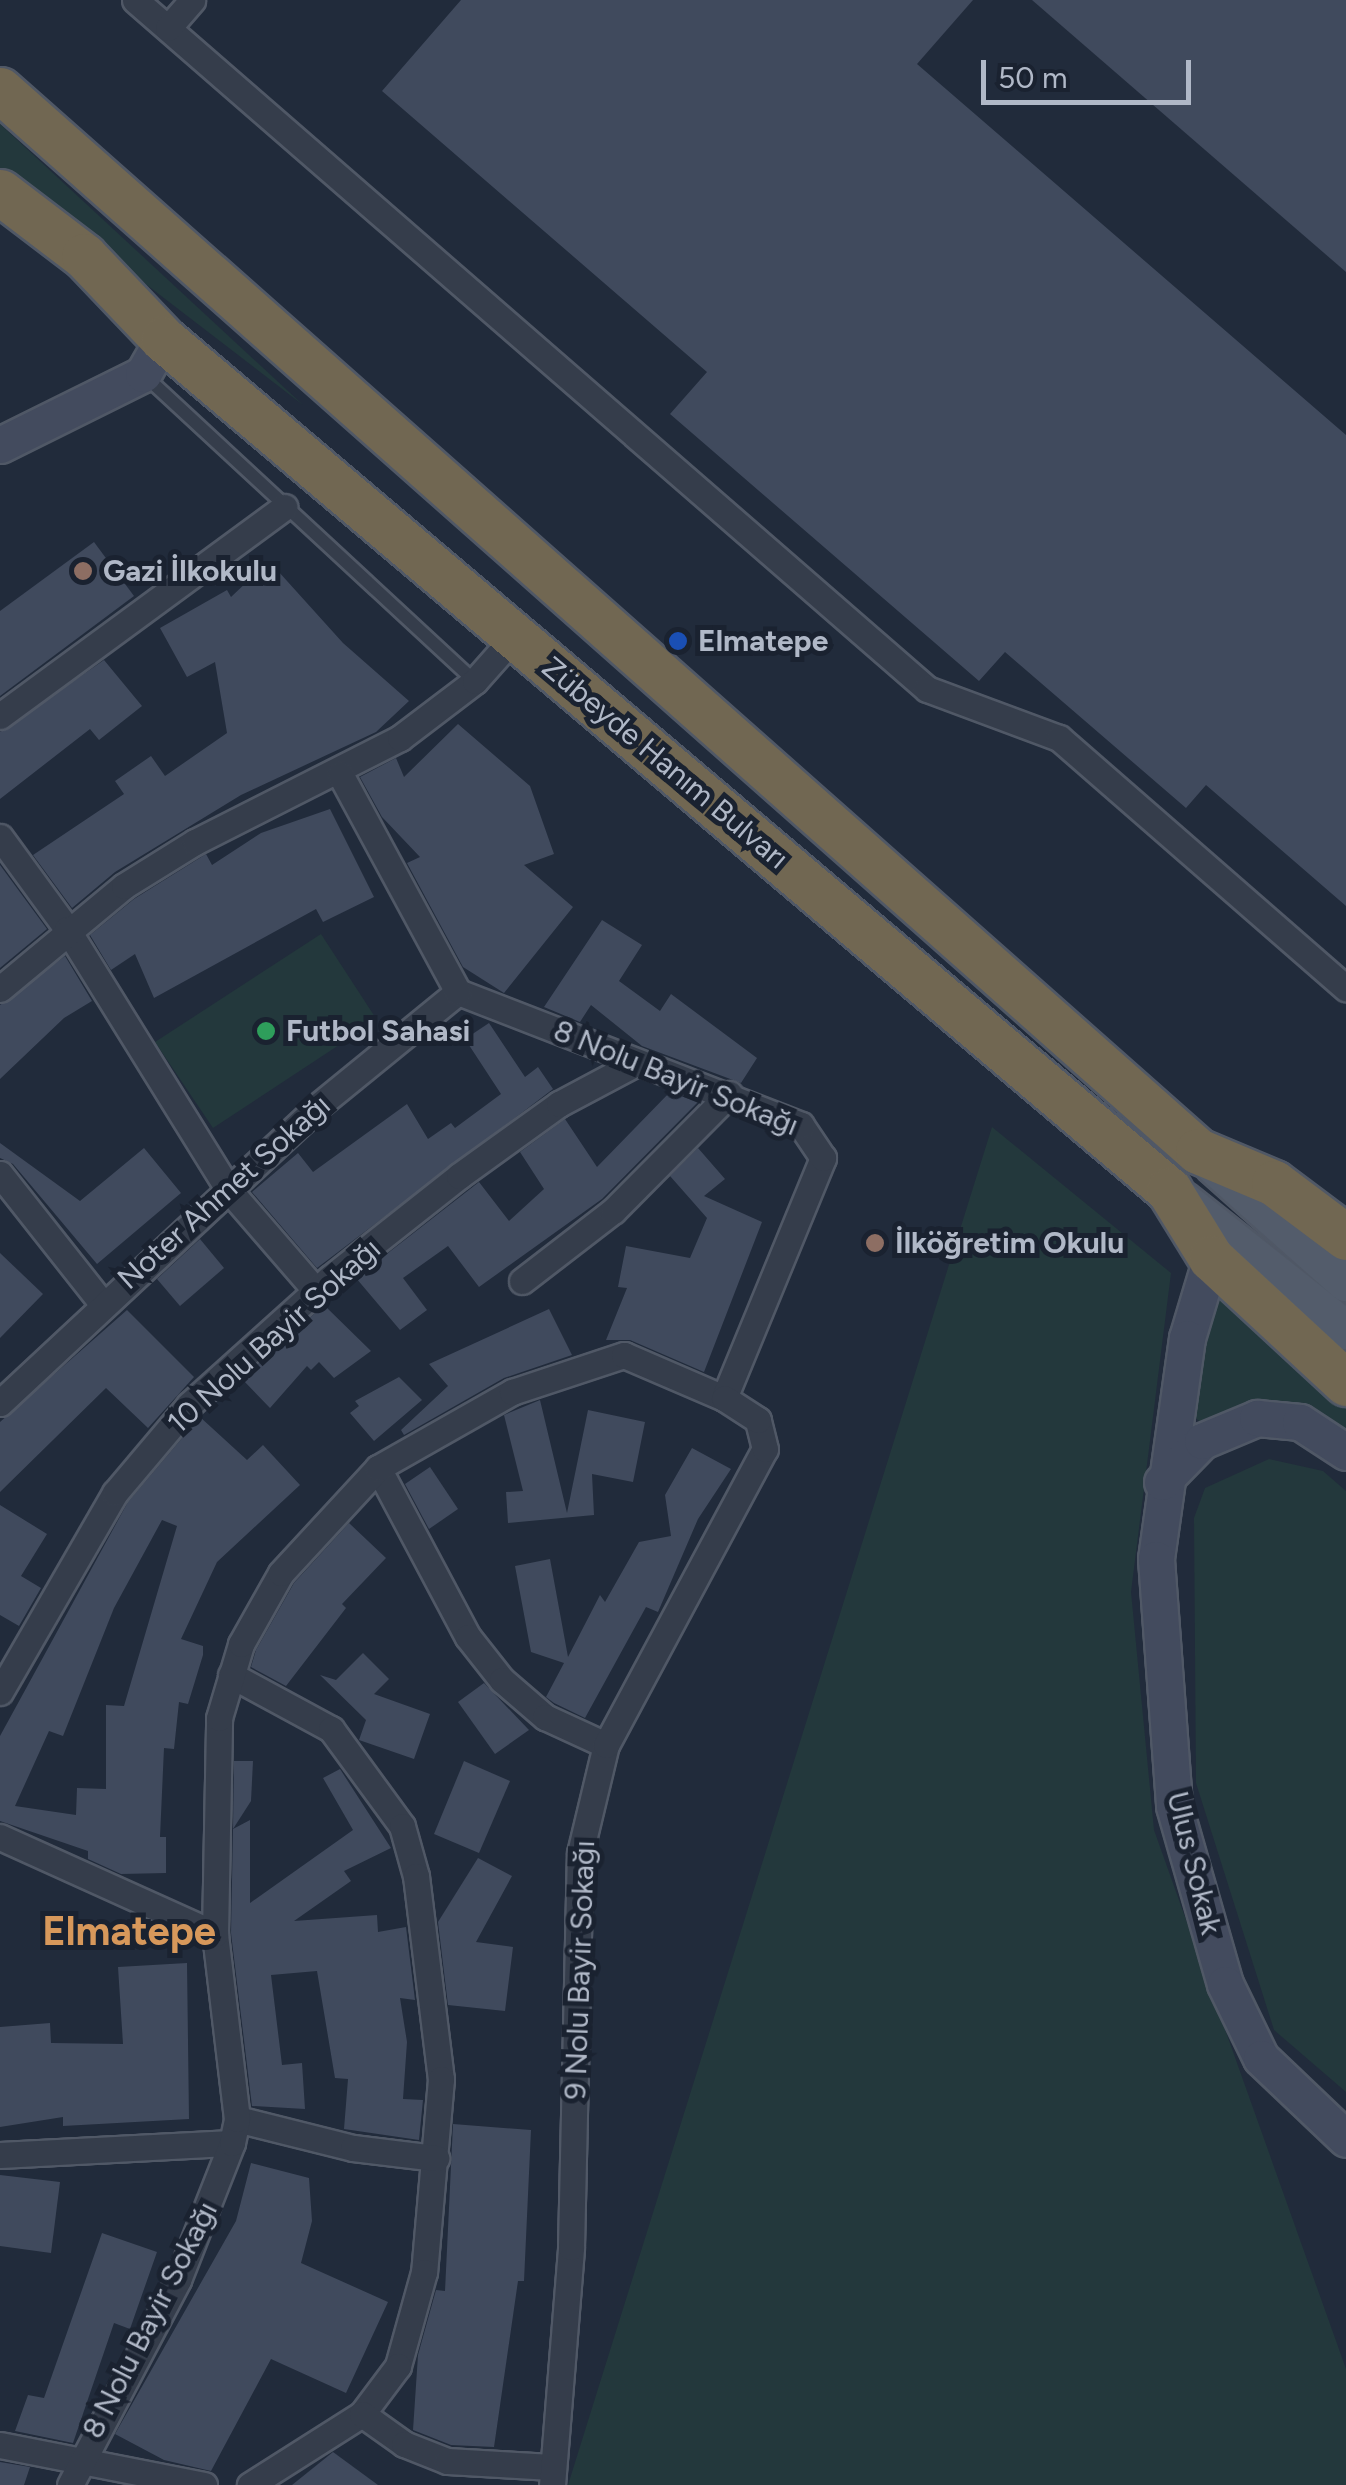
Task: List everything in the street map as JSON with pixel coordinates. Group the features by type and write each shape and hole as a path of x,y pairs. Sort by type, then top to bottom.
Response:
{"highway":[{"name":"Zübeyde Hanım Bulvarı","path":"0,90 1198,1151 1274,1183 1346,1238"},
{"name":"Zübeyde Hanım Bulvarı","path":"0,192 84,256 153,356 514,636 1169,1190"},
{"path":"1169,1190 1210,1258 1346,1383"}],"main road":[{"path":"1198,1151 1346,1282"},
{"name":"Zübeyde Hanım Bulvarı","path":"1169,1190 1343,1327"}],"street":[{"path":"135,0 927,689 1059,738 1346,988"},
{"path":"168,28 192,0"},
{"path":"0,445 153,356"},
{"path":"0,716 285,507"},
{"path":"0,989 67,929 195,842 340,774 400,738 474,680 514,636"},
{"path":"340,774 458,992"},
{"path":"0,837 67,929 228,1189 316,1291"},
{"name":"8 Nolu Bayir Sokağı","path":"74,2473 178,2280 234,2131 215,1934 219,1718 241,1644 281,1573 378,1468 512,1392 624,1355 724,1398 823,1158 801,1124 458,992"},
{"name":"Noter Ahmet Sokağı","path":"0,1404 101,1302 376,1056 458,992"},
{"name":"10 Nolu Bayir Sokağı","path":"0,1692 115,1494 189,1405 316,1291 545,1114 636,1062"},
{"path":"522,1281 613,1210 728,1094"},
{"path":"0,1174 101,1302"},
{"name":"Ulus Sokak","path":"1210,1258 1187,1338 1162,1482 1156,1559 1174,1806 1225,1984 1261,2058 1346,2139"},
{"name":"9 Nolu Bayir Sokağı","path":"552,2476 570,2262 580,1852 606,1744 766,1449 758,1420 724,1398"},
{"path":"1162,1482 1202,1441 1256,1418 1300,1422 1346,1452"},
{"path":"378,1468 468,1637 502,1680 545,1718 606,1744"},
{"path":"232,1675 332,1729 402,1826 433,1988 441,2079 424,2272 398,2366 362,2414 250,2485"},
{"path":"0,1837 215,1934"},
{"path":"0,2155 234,2131 436,2158"},
{"path":"362,2414 404,2444 446,2461 552,2476"},
{"path":"0,2445 74,2473 204,2485"}],"lane":[{"path":"153,356 285,507 474,680"}],"green space":[{"path":"0,124 303,405 0,172"},
{"name":"Futbol Sahasi","path":"321,934 377,1020 213,1128 155,1042"},
{"path":"992,1127 1171,1273 1131,1592 1154,1830 1346,2369 1346,2485 568,2485"},
{"path":"1216,1294 1346,1407 1346,1448 1292,1403 1259,1406 1206,1426 1194,1417 1190,1391"},
{"path":"1269,1459 1323,1471 1346,1491 1346,2092 1274,2030 1196,1783 1194,1518 1205,1488"}],"building":[{"path":"461,0 973,0 917,64 1346,435 1346,906 1206,785 1186,808 1005,652 979,681 670,414 707,372 382,91"},
{"path":"1032,0 1346,0 1346,272"},
{"path":"94,542 134,596 0,696 0,611"},
{"path":"269,561 343,643 409,701 376,732 241,795 115,872 72,908 33,855 124,794 115,781 151,756 165,776 227,733 215,662 187,677 160,628 227,590 231,597"},
{"path":"104,660 142,706 99,740 90,729 0,799 0,732"},
{"path":"458,724 530,786 554,854 524,865 573,907 504,993 463,967 407,863 420,857 382,817 360,777 396,758 404,777"},
{"path":"330,809 374,897 323,922 316,909 154,998 135,954 111,970 90,935 134,899 206,854 212,865 261,833"},
{"path":"0,865 47,929 0,968"},
{"path":"602,920 642,945 619,981 660,1011 671,994 757,1058 741,1083 642,1046 591,1005 580,1022 544,1007"},
{"path":"65,956 92,1001 64,1018 0,1079 0,1005"},
{"path":"489,1023 525,1077 538,1067 553,1089 317,1268 252,1192 298,1153 313,1172 407,1104 428,1139 451,1123 455,1128 501,1094 465,1039"},
{"path":"670,1092 698,1102 602,1199 479,1287 448,1246 403,1278 427,1310 400,1330 356,1278 479,1182 509,1221 544,1189 520,1152 565,1119 597,1167"},
{"path":"0,1143 80,1201 144,1148 181,1193 97,1264 13,1164 0,1158"},
{"path":"698,1148 725,1179 704,1196 762,1222 704,1372 630,1340 606,1340 627,1288 618,1287 626,1246 690,1258 707,1218 670,1176"},
{"path":"200,1239 224,1268 180,1306 157,1279"},
{"path":"0,1253 43,1294 0,1338"},
{"path":"324,1305 371,1351 334,1378 319,1362 311,1370 307,1366 270,1408 242,1379"},
{"path":"549,1309 572,1355 504,1378 404,1435 401,1430 448,1386 429,1364"},
{"path":"127,1310 194,1377 148,1428 106,1388 0,1492 0,1422"},
{"path":"399,1377 422,1400 374,1441 350,1413 359,1406 355,1401"},
{"path":"540,1400 567,1513 588,1410 645,1422 633,1482 592,1474 594,1515 508,1523 506,1492 523,1491 504,1415"},
{"path":"200,1417 247,1460 263,1445 300,1485 217,1562 181,1639 203,1646 203,1655 188,1704 179,1702 174,1749 164,1748 160,1837 166,1837 166,1873 121,1874 88,1859 88,1851 0,1821 0,1736 128,1502","holes":["162,1520 177,1526 124,1706 106,1705 106,1789 77,1788 76,1815 15,1806 49,1731 63,1736 114,1608"]},
{"path":"692,1448 731,1469 698,1519 658,1612 646,1607 585,1718 546,1697 564,1663 531,1652 515,1566 550,1559 568,1657 600,1595 605,1602 639,1542 671,1536 665,1495"},
{"path":"430,1467 458,1509 429,1529 405,1484"},
{"path":"0,1505 47,1534 21,1576 41,1588 19,1626 0,1615"},
{"path":"349,1523 386,1558 342,1604 346,1608 286,1686 251,1667 256,1650 294,1583"},
{"path":"363,1653 389,1679 374,1694 430,1714 414,1759 359,1740 366,1720 320,1675 336,1680"},
{"path":"484,1683 529,1730 495,1754 458,1702"},
{"path":"234,1761 253,1761 251,1801 233,1829"},
{"path":"464,1761 510,1781 479,1853 434,1834"},
{"path":"340,1769 391,1848 344,1871 351,1881 294,1921 377,1915 378,1932 406,1927 415,2000 400,1998 407,2042 403,2099 423,2100 419,2140 344,2129 348,2079 335,2078 317,1971 271,1975 282,2065 302,2063 305,2109 252,2106 231,1933 233,1829 250,1820 250,1903 353,1830 323,1778"},
{"path":"478,1858 512,1876 476,1942 513,1947 505,2011 448,2005 438,1922"},
{"path":"187,1963 189,2119 63,2126 63,2117 0,2127 0,2027 50,2023 51,2043 123,2044 118,1967"},
{"path":"453,2124 531,2130 524,2281 518,2281 494,2447 451,2445 413,2430 418,2355 436,2290 445,2291"},
{"path":"251,2163 309,2178 312,2221 301,2263 388,2302 346,2393 271,2359 211,2471 164,2460 115,2434 236,2221"},
{"path":"0,2175 60,2182 51,2253 0,2246"},
{"path":"102,2233 157,2252 130,2329 114,2323 73,2443 15,2431 28,2395 44,2398"},
{"path":"333,2452 378,2485 292,2485"},
{"path":"0,2462 30,2467 24,2485 0,2485"}],"place":[{"name":"Gazi İlkokulu","path":"83,571"},
{"name":"Elmatepe","path":"678,641"},
{"name":"Futbol Sahasi","path":"266,1031"},
{"name":"İlköğretim Okulu","path":"875,1243"}],"district":[{"name":"Elmatepe","path":"129,1931"}]}
